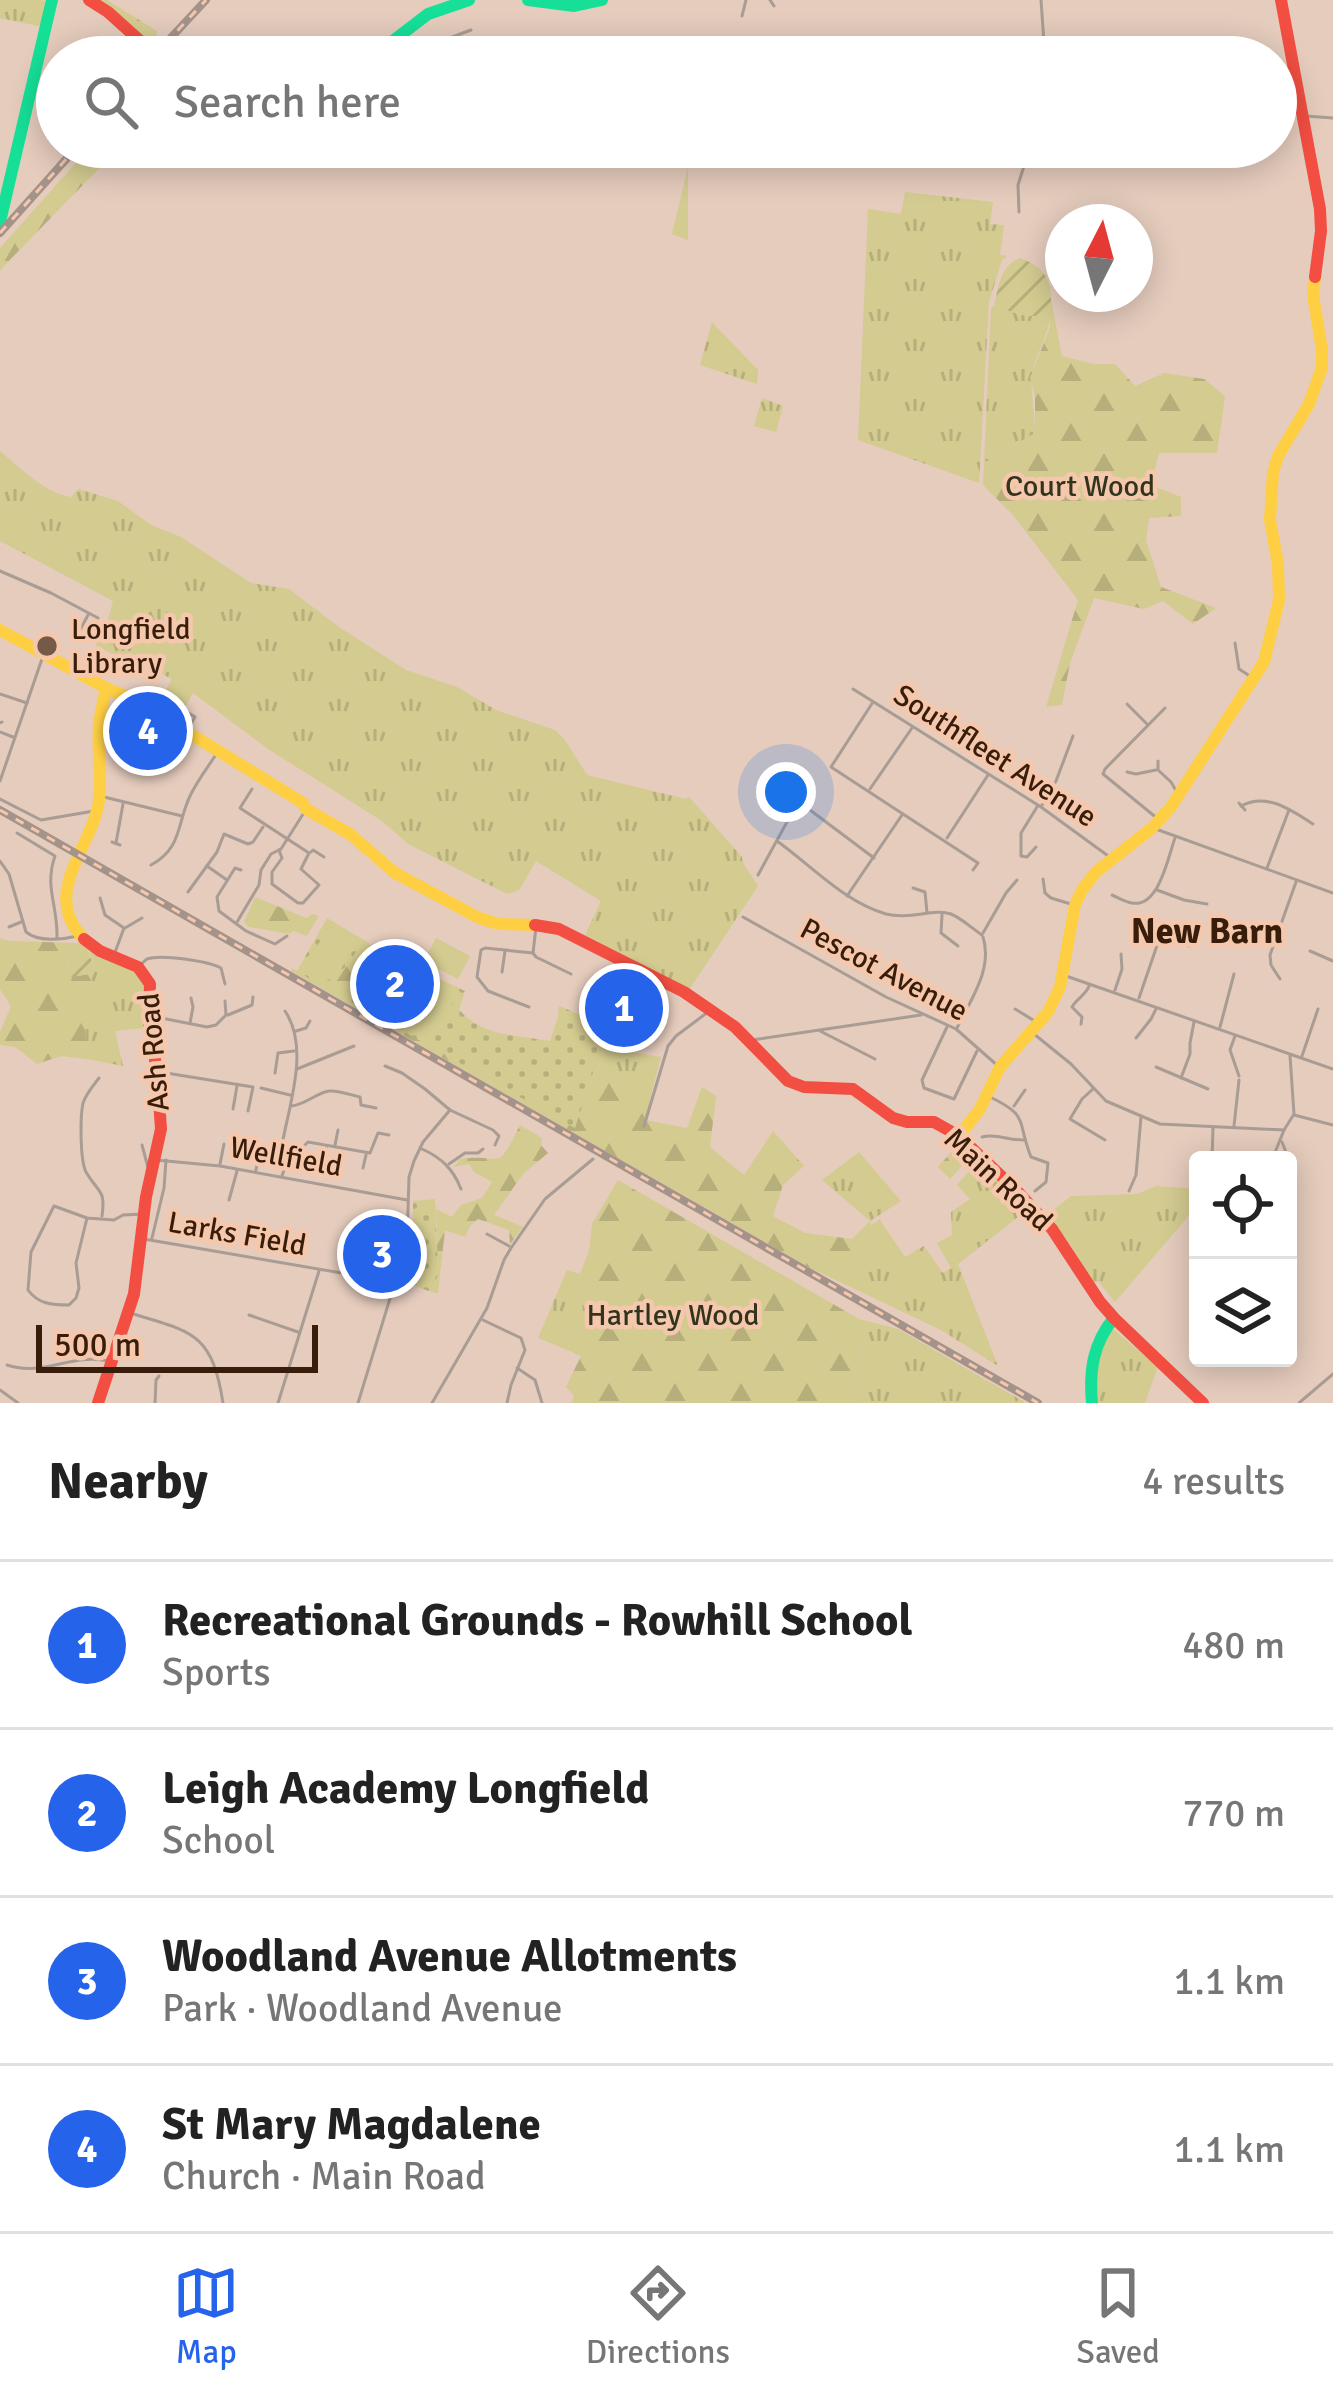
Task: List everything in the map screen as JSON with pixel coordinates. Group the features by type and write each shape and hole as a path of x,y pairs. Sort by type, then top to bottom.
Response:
{"street":[{"path":"44,36 52,0"},
{"path":"89,0 107,9 135,36"},
{"path":"397,36 421,16 469,0"},
{"path":"528,0 571,7 602,0"},
{"path":"742,16 746,0"},
{"path":"770,0 774,6"},
{"path":"1041,0 1044,36"},
{"path":"1281,0 1286,36"},
{"path":"452,36 471,30"},
{"path":"1,217 36,68"},
{"path":"959,1136 1000,1067 1036,1028 1064,976 1075,905 1082,890 1179,796 1254,679 1270,643 1279,600 1270,520 1273,473 1309,404 1323,359 1312,295 1322,231 1320,209 1297,87"},
{"path":"1304,116 1333,118"},
{"path":"1019,212 1018,185 1023,168"},
{"path":"0,571 98,619"},
{"path":"78,634 89,613"},
{"name":"Main Road","path":"0,629 137,701 350,834 395,873 479,918 559,929 589,942 711,1009 797,1085 853,1089 893,1118 934,1122 959,1136 1052,1229 1114,1318 1203,1403"},
{"path":"1235,643 1239,669 1254,679"},
{"path":"0,781 44,655"},
{"path":"0,861 9,874 26,932 57,939 79,936 69,915 66,887 100,796 99,728 106,688"},
{"name":"Southfleet Avenue","path":"853,689 1040,806 1113,859"},
{"path":"0,694 27,704"},
{"path":"137,701 128,737 131,750 144,758"},
{"path":"873,701 831,767 978,863 973,870"},
{"path":"1126,704 1149,726"},
{"path":"1165,709 1103,774 1155,824 1176,837 1333,893"},
{"path":"185,712 195,718 187,732"},
{"path":"868,791 913,726"},
{"path":"0,732 15,737"},
{"path":"1036,847 1027,857 1021,856 1021,833 1057,781 1073,736"},
{"path":"155,866 179,833 190,796 218,752"},
{"path":"0,759 7,761"},
{"path":"1158,761 1158,770 1179,796"},
{"path":"1127,772 1158,770"},
{"path":"945,841 989,774"},
{"path":"252,790 240,808 309,853"},
{"path":"100,796 184,817"},
{"path":"0,799 41,820 96,812"},
{"path":"1242,806 1260,800 1289,809 1313,824"},
{"path":"116,843 124,802"},
{"path":"758,875 800,805 874,859"},
{"path":"237,922 259,885 261,870 307,809"},
{"path":"1267,870 1289,809"},
{"path":"847,896 903,813"},
{"path":"188,894 224,834 248,844 264,826"},
{"path":"17,833 56,856 49,878 58,916 57,939"},
{"path":"1115,888 1111,897 1136,904 1145,901 1156,889 1176,837"},
{"path":"778,841 847,896 886,914 954,915 982,935 987,952 983,975 956,1029"},
{"path":"279,850 282,858 271,882 298,903 319,885 301,869 309,853 313,850 324,857"},
{"path":"206,865 226,880"},
{"path":"241,871 235,868 226,880 217,897 218,907 246,931 275,944 287,936"},
{"path":"982,935 1017,880"},
{"path":"1280,979 1270,957 1296,880"},
{"path":"1045,882 1045,893 1051,898 1075,905"},
{"path":"913,888 926,892 928,915"},
{"path":"1156,889 1207,904"},
{"path":"102,900 105,915 124,929"},
{"path":"942,913 941,933 958,946"},
{"name":"Pescot Avenue","path":"743,917 956,1029 1000,1067"},
{"path":"114,957 124,929 142,918"},
{"path":"9,927 22,922"},
{"path":"533,953 537,925"},
{"path":"1138,1000 1163,928"},
{"name":"Ash Road","path":"79,936 138,968 150,984 150,1035 161,1129 161,1160 151,1177 144,1214 147,1239 98,1403"},
{"path":"1161,936 1190,946"},
{"path":"529,1006 488,992 477,977 482,950 533,953 571,974"},
{"path":"502,972 506,950"},
{"path":"1310,951 1333,961"},
{"path":"1114,992 1122,969 1121,954"},
{"path":"138,968 146,959 158,958 211,962 220,968 225,984"},
{"path":"1220,1029 1234,974"},
{"path":"1064,976 1333,1069"},
{"path":"1081,1024 1082,1017 1072,1007 1090,984"},
{"path":"149,1015 207,1027 252,1005 253,997"},
{"path":"190,1024 191,998"},
{"path":"225,1000 226,1016"},
{"path":"1136,1038 1156,1007"},
{"path":"644,1126 668,1046 711,1009"},
{"path":"1015,1009 1106,1100 1160,1124 1284,1130"},
{"path":"1301,1058 1318,1009"},
{"path":"285,1011 295,1031 296,1050 282,1145 291,1158"},
{"path":"751,1040 922,1015"},
{"path":"295,1031 306,1028 310,1021"},
{"path":"1180,1078 1195,1021"},
{"path":"948,1026 922,1080 924,1088 954,1099 977,1049"},
{"path":"819,1030 875,1058"},
{"path":"1234,1127 1239,1078 1230,1050 1236,1035"},
{"path":"296,1070 354,1046"},
{"path":"275,1073 278,1053 296,1050"},
{"path":"1276,1151 1294,1114 1290,1054"},
{"path":"385,1066 403,1073 451,1110 494,1130 499,1136 495,1144"},
{"path":"1156,1067 1208,1089"},
{"path":"157,1071 253,1087 248,1111"},
{"path":"99,1078 84,1099 82,1147 87,1174 104,1199 101,1218"},
{"path":"233,1109 237,1084"},
{"path":"261,1088 291,1095"},
{"path":"1094,1088 1070,1119 1105,1140"},
{"path":"1013,1108 1025,1090"},
{"path":"289,1106 333,1091 360,1097 361,1105 376,1108"},
{"path":"986,1096 1013,1108 1030,1157 1048,1163 1046,1182 1035,1191"},
{"path":"358,1403 407,1243 410,1177 420,1148 451,1110"},
{"path":"1294,1114 1333,1125"},
{"path":"1130,1191 1142,1115"},
{"path":"1213,1151 1214,1126"},
{"path":"335,1147 338,1130"},
{"path":"282,1178 286,1164 308,1142 370,1154 378,1133 389,1135"},
{"path":"982,1137 997,1134 1010,1141 1025,1140"},
{"path":"1282,1140 1286,1151"},
{"path":"220,1166 224,1144"},
{"path":"142,1145 151,1177"},
{"path":"324,1161 326,1146"},
{"path":"256,1172 260,1148"},
{"path":"420,1148 448,1165 461,1189"},
{"path":"448,1165 483,1149"},
{"path":"363,1168 366,1153"},
{"path":"432,1403 481,1319 511,1247 545,1198 593,1159"},
{"path":"147,1239 164,1188 161,1160"},
{"name":"Wellfield","path":"161,1160 409,1200"},
{"path":"230,1200 238,1169"},
{"path":"86,1218 76,1263 76,1298 69,1305 34,1299 28,1290 31,1252 54,1206 86,1218 114,1220 144,1214"},
{"path":"487,1234 511,1247"},
{"name":"Larks Field","path":"147,1239 396,1282"},
{"path":"278,1403 320,1269"},
{"path":"128,1312 178,1327 200,1341 214,1363 223,1403"},
{"path":"249,1315 300,1333"},
{"path":"1092,1403 1092,1364 1101,1333 1114,1318"},
{"path":"481,1319 525,1343 506,1403"},
{"path":"7,1366 33,1370 78,1358 110,1361"},
{"path":"518,1368 535,1380 542,1403"},
{"path":"1299,1403 1333,1374"},
{"path":"155,1403 159,1376"},
{"path":"0,1390 18,1403"}],"green space":[{"path":"0,0 50,3 43,27 0,18"},
{"path":"100,0 157,31 156,36 141,36"},
{"path":"71,168 100,168 0,270 0,248"},
{"path":"688,168 688,168 688,240 672,234"},
{"path":"905,192 993,202 990,224 1004,225 1000,255 1007,256 989,301 979,483 858,440 868,209 901,214"},
{"path":"1020,258 1045,276 1047,312 1030,316 994,306 1004,271"},
{"path":"991,308 1030,316 1051,312 1032,375 1035,433 984,463"},
{"name":"Court Wood","path":"1054,312 1062,356 1115,364 1135,386 1164,373 1204,379 1225,396 1217,453 1159,453 1151,485 1181,497 1181,516 1149,518 1146,540 1161,587 1216,608 1193,624 1163,601 1144,609 1094,598 1070,663 1062,705 1046,707 1078,600 1014,516 983,485 984,463 1035,433 1030,378"},
{"path":"712,322 758,370 757,384 700,365"},
{"path":"762,398 783,406 776,432 754,426"},
{"path":"0,451 51,491 71,497 78,489 118,501 251,583 289,589 406,670 555,730 587,775 689,797 742,857 758,886 689,990 585,935 601,901 536,861 519,890 507,894 408,844 382,821 139,659 130,663 95,645 113,601 0,541"},
{"path":"172,679 193,693 177,721 146,702 156,686 165,691"},
{"path":"139,704 174,726 159,749 134,736"},
{"path":"255,897 306,918 319,916 307,936 249,927 244,922"},
{"path":"327,918 364,940 330,991 297,971"},
{"path":"329,926 357,943 333,982 306,965"},
{"path":"0,938 87,947 70,958 66,977 90,974 103,1013 85,1022 87,1059 61,1056 37,1064 15,1047 0,1045 11,1006 0,989"},
{"path":"436,938 470,956 458,979 424,961"},
{"path":"364,940 378,950 349,1000 574,1127 604,1038 558,1017 559,1006 640,1040 631,1053 604,1048 597,1073 652,1091 646,1120 687,1128 702,1087 716,1096 710,1147 744,1175 773,1131 804,1166 783,1185 773,1216 805,1233 852,1239 870,1221 877,1249 857,1290 808,1267 291,971 330,990"},
{"path":"87,947 95,970 66,978 70,958"},
{"path":"89,948 131,968 143,982 144,1028 115,1031 123,1066 87,1059 85,1021 102,1013 90,974 95,970"},
{"path":"378,950 465,991 459,1009 489,1030 550,1041 558,1017 604,1038 575,1128 348,1000"},
{"path":"380,955 405,970 382,1009 357,994"},
{"path":"408,971 427,982 404,1023 385,1012"},
{"path":"433,979 458,993 432,1039 408,1025"},
{"path":"604,1048 661,1057 652,1091 597,1074"},
{"path":"520,1125 542,1138 548,1153 523,1174 494,1215 523,1227 510,1244 509,1230 478,1219 465,1237 445,1230 438,1293 432,1292 438,1274 436,1209 452,1217 461,1205 482,1198 492,1182 469,1164 454,1167 460,1159 502,1156"},
{"path":"961,1141 974,1153 950,1179 938,1167"},
{"path":"859,1152 901,1201 870,1221 822,1180"},
{"path":"980,1159 1027,1210 958,1264 998,1366 941,1330 857,1290 877,1249 871,1225 880,1220 905,1257 924,1246 943,1273 951,1268 937,1243 952,1235 951,1212 970,1199 957,1185"},
{"name":"Hartley Wood","path":"618,1180 859,1319 863,1403 571,1403 574,1396 566,1387 581,1356 567,1350 583,1313 580,1274 592,1224"},
{"path":"1156,1186 1189,1188 1189,1216 1115,1302 1098,1281 1094,1284 1066,1238 1046,1216 1071,1196 1137,1194"},
{"path":"435,1199 438,1274 432,1292 400,1281 413,1240 413,1201"},
{"path":"371,1226 405,1231 395,1278 359,1273"},
{"path":"567,1270 580,1274 583,1313 567,1350 538,1338"},
{"path":"859,1319 898,1329 1026,1403 863,1403"},
{"path":"1110,1327 1158,1366 1145,1403 1093,1403 1092,1379"}],"railway":[{"path":"173,36 206,0"},
{"path":"0,233 58,168"},
{"path":"0,810 1038,1403"}],"traffic: fast":[{"path":"44,36 52,0"},
{"path":"399,36 428,14 469,0"},
{"path":"528,0 574,6 602,0"},
{"path":"0,222 36,68"},
{"path":"1092,1403 1094,1358 1114,1318"}],"traffic: slow":[{"path":"959,1136 980,1109 1000,1067 1048,1012 1060,987 1082,890 1096,872 1171,807 1264,662 1279,600 1270,520 1273,473 1309,404 1322,367 1315,277"},
{"path":"0,630 137,701 303,803 350,834 395,873 479,918 535,925"},
{"path":"84,939 71,922 67,887 99,800 99,725 106,688"}],"traffic: jam":[{"path":"89,0 135,36"},
{"path":"1281,0 1288,36"},
{"path":"1297,86 1320,209 1315,277"},
{"path":"535,925 559,929 684,992 735,1027 788,1081 804,1087 853,1089 893,1118 934,1122 959,1136 1052,1229 1114,1318 1203,1403"},
{"path":"84,939 138,967 150,984 149,1025 161,1129 146,1197 134,1294 98,1403"}],"place":[{"name":"Longfield Library","path":"47,646"},
{"name":"St Mary Magdalene","path":"148,731"},
{"name":"Leigh Academy Longfield","path":"395,984"},
{"name":"Recreational Grounds - Rowhill School","path":"624,1008"},
{"name":"Woodland Avenue Allotments","path":"382,1254"}],"district":[{"name":"New Barn","path":"1207,931"}]}
